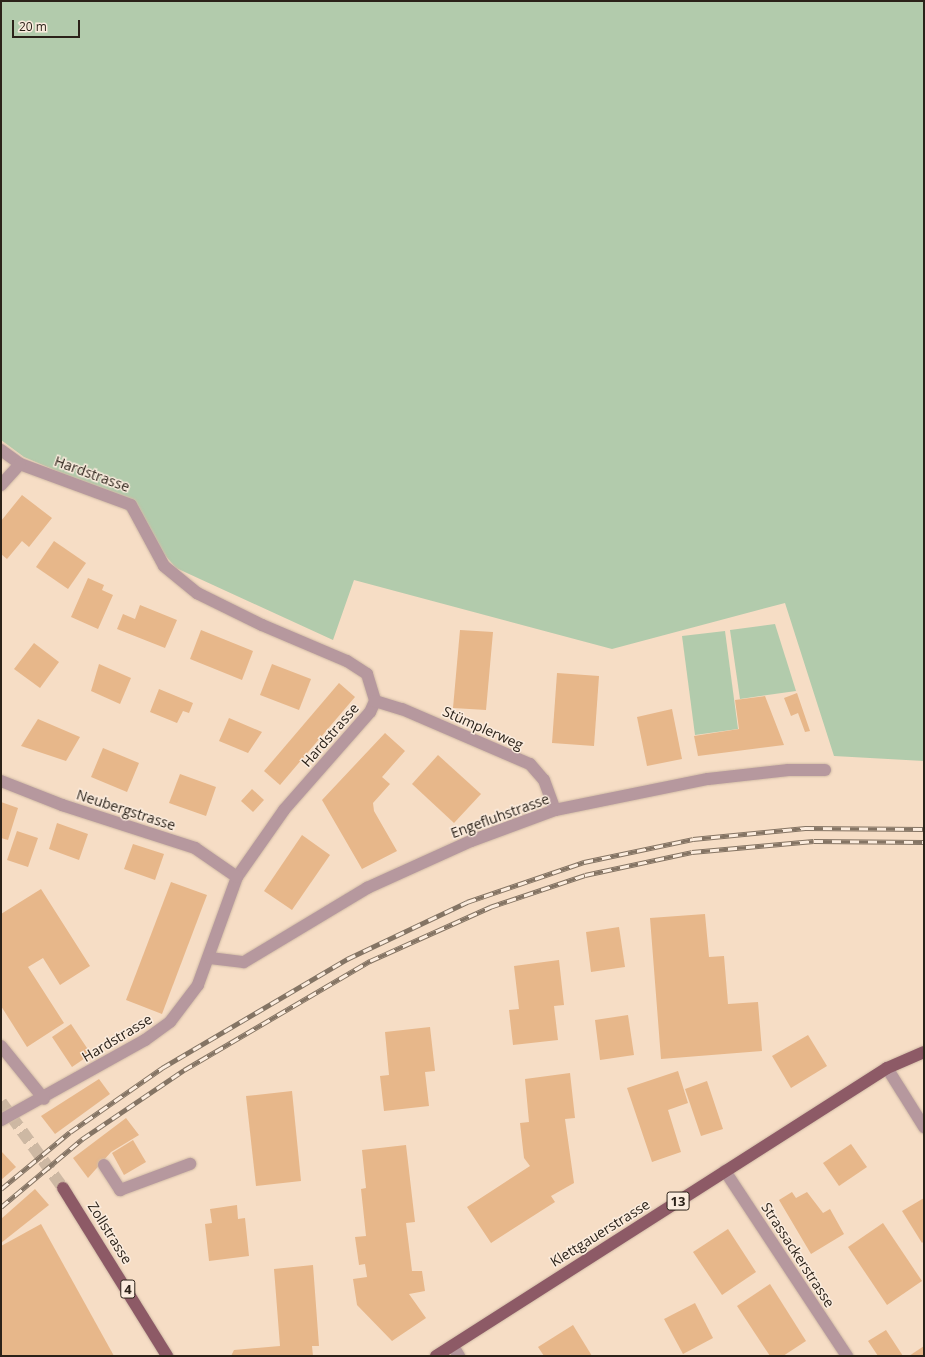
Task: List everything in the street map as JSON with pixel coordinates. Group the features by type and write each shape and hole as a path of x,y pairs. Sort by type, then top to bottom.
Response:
{"main road":[{"name":"Klettgauerstrasse","path":"436,1356 456,1351 725,1171 887,1068 924,1052"},
{"name":"Zollstrasse","path":"64,1188 167,1356"}],"street":[{"name":"Hardstrasse","path":"1,450 20,464 131,505 164,566 197,593 262,625 347,661 367,674 375,701 370,712 284,810 237,877 210,958 198,985 170,1022 145,1040 44,1099 1,1120"},
{"path":"1,485 20,464"},
{"name":"Stümplerweg","path":"375,701 402,709 530,764 544,780 555,810"},
{"name":"Engefluhstrasse","path":"210,958 244,962 367,888 471,841 555,810 708,779 788,770 825,770"},
{"name":"Neubergstrasse","path":"1,781 62,805 195,848 237,877"},
{"path":"1,1046 44,1099"},
{"path":"887,1068 924,1127"},
{"path":"104,1165 120,1190 190,1164"},
{"name":"Strassackerstrasse","path":"725,1171 847,1356"}],"green space":[{"path":"1,1 924,1 924,761 834,756 785,603 612,649 354,580 333,640 176,568 113,495 24,457 1,440"},
{"path":"775,624 796,691 740,699 730,630"},
{"path":"725,631 738,729 695,735 682,636"}],"building":[{"path":"22,495 52,518 29,547 22,541 7,559 1,554 1,521"},
{"path":"54,541 86,563 68,589 36,567"},
{"path":"88,578 104,585 102,590 113,595 98,629 71,617"},
{"path":"140,605 177,620 165,648 117,629 123,614 135,619"},
{"path":"201,630 253,651 242,680 190,659"},
{"path":"460,630 493,632 486,710 453,708"},
{"path":"34,643 59,662 40,688 14,669"},
{"path":"99,664 131,678 120,704 91,691"},
{"path":"272,664 311,679 299,710 260,695"},
{"path":"557,673 599,676 594,746 552,743"},
{"path":"339,683 355,697 280,785 264,771"},
{"path":"159,689 193,703 189,713 183,711 177,723 150,712"},
{"path":"797,693 810,731 805,732 798,713 791,716 784,698"},
{"path":"765,696 784,745 698,756 694,736 739,729 735,700"},
{"path":"672,709 682,759 647,766 637,717"},
{"path":"229,718 262,732 248,753 219,741"},
{"path":"38,719 80,737 66,761 21,746"},
{"path":"385,733 405,751 382,777 390,784 373,803 374,811 397,851 362,869 322,800"},
{"path":"103,748 139,763 127,792 91,777"},
{"path":"438,755 481,794 454,823 412,784"},
{"path":"180,774 216,787 206,816 169,803"},
{"path":"252,789 264,800 253,812 241,801"},
{"path":"1,802 18,808 8,840 1,838"},
{"path":"57,823 88,834 79,860 49,849"},
{"path":"17,831 38,838 28,867 7,860"},
{"path":"302,835 330,855 292,910 264,891"},
{"path":"133,844 164,854 155,880 124,869"},
{"path":"171,882 207,895 162,1014 126,1000"},
{"path":"41,889 90,966 60,985 43,958 28,967 64,1023 27,1047 1,1006 1,914"},
{"path":"705,914 709,957 724,956 728,1004 758,1002 762,1051 661,1059 650,918"},
{"path":"619,927 625,967 591,972 586,932"},
{"path":"559,960 564,1005 554,1006 558,1040 513,1045 509,1010 519,1009 514,966"},
{"path":"628,1015 634,1055 600,1060 595,1020"},
{"path":"71,1024 91,1054 72,1067 52,1037"},
{"path":"430,1027 435,1071 425,1072 429,1106 384,1111 380,1076 389,1075 385,1032"},
{"path":"808,1035 827,1066 791,1088 772,1056"},
{"path":"678,1071 688,1103 668,1110 681,1152 652,1162 627,1088"},
{"path":"570,1073 575,1118 565,1119 574,1183 551,1196 555,1202 491,1243 467,1207 530,1166 524,1158 520,1123 529,1122 525,1079"},
{"path":"99,1079 110,1094 55,1134 41,1116"},
{"path":"707,1081 723,1129 701,1136 685,1089"},
{"path":"292,1091 301,1181 256,1186 246,1096"},
{"path":"126,1118 139,1135 111,1152 88,1178 73,1158"},
{"path":"133,1140 146,1162 124,1175 112,1153"},
{"path":"851,1144 867,1167 839,1186 823,1163"},
{"path":"406,1145 415,1222 406,1223 412,1271 422,1271 425,1291 409,1294 426,1318 392,1341 357,1305 353,1279 367,1277 365,1264 359,1265 355,1237 366,1236 361,1189 366,1188 362,1150"},
{"path":"1,1151 16,1167 1,1180"},
{"path":"35,1189 49,1205 1,1243 1,1219"},
{"path":"792,1192 796,1198 807,1192 823,1213 830,1209 844,1234 811,1254 779,1200"},
{"path":"924,1198 924,1241 922,1243 902,1211"},
{"path":"237,1205 238,1219 245,1218 249,1256 209,1261 205,1224 212,1223 210,1209"},
{"path":"883,1223 922,1281 887,1305 848,1247"},
{"path":"41,1224 114,1356 1,1356 1,1246"},
{"path":"728,1229 756,1272 722,1295 693,1252"},
{"path":"313,1265 319,1346 312,1346 313,1356 231,1356 234,1350 280,1346 274,1269"},
{"path":"770,1284 806,1341 783,1356 770,1356 737,1306"},
{"path":"695,1303 713,1338 683,1354 664,1319"},
{"path":"573,1325 592,1356 544,1356 538,1347"},
{"path":"886,1330 903,1356 878,1356 868,1341"},
{"path":"924,1346 924,1356 909,1356"}],"tunnel":[{"path":"1,1102 63,1188"}],"railway":[{"path":"1,1189 70,1132 162,1068 347,959 467,902 584,862 693,839 805,828 924,829"},
{"path":"1,1207 82,1139 184,1070 370,961 490,907 585,875 692,852 814,841 924,842"}]}
